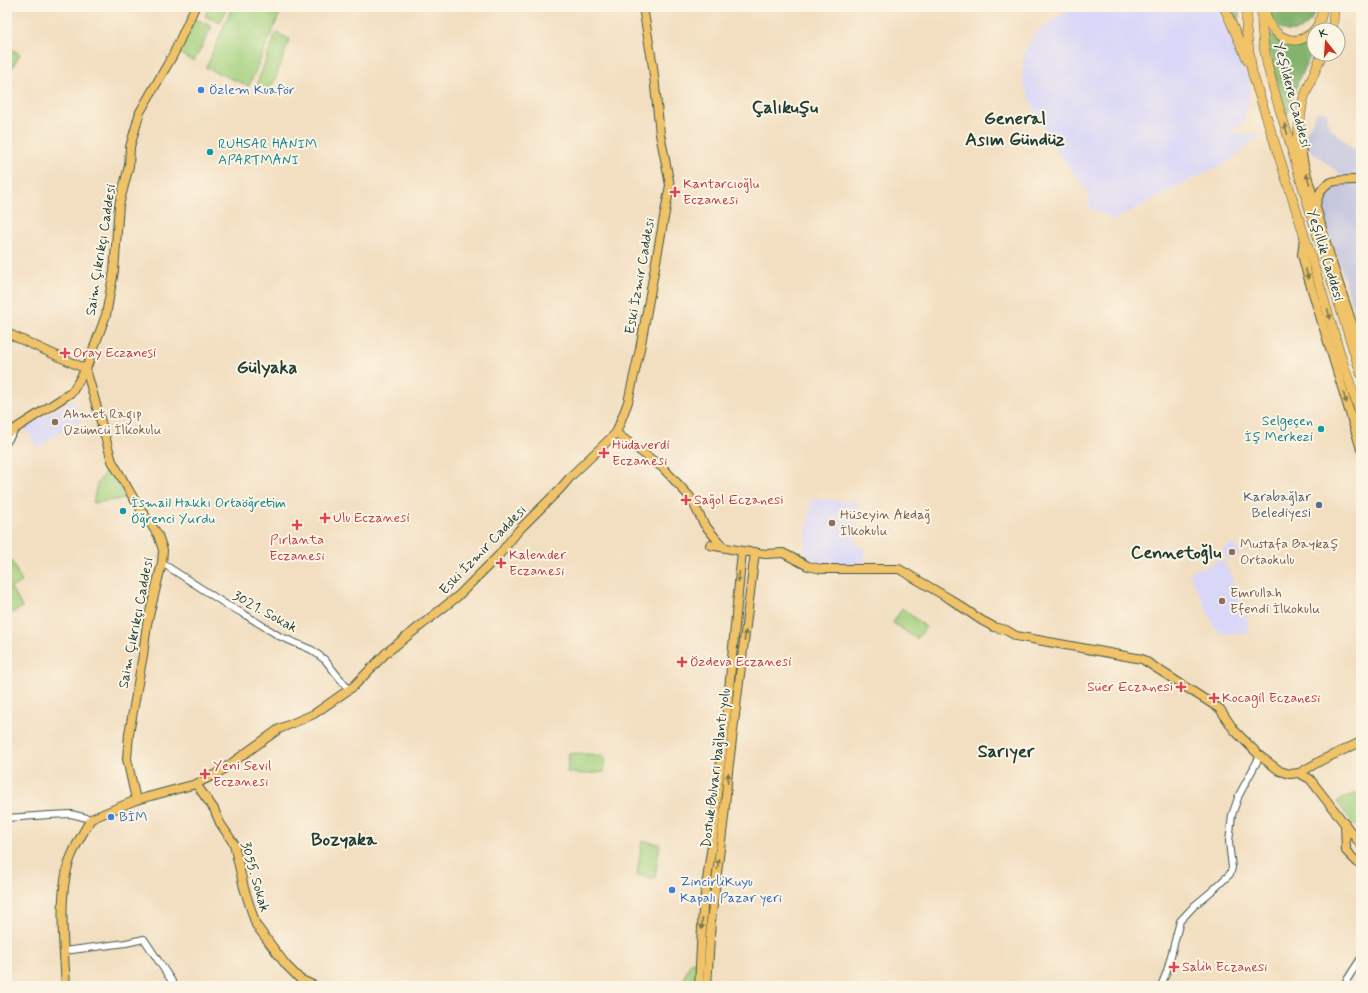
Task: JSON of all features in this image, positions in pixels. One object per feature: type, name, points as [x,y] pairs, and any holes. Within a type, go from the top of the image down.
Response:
[{"type":"highway","points":[[1224,7],[1252,72]]},
{"type":"highway","name":"Yeşildere Caddesi","points":[[1247,7],[1246,29],[1252,72],[1284,170]]},
{"type":"highway","points":[[1263,7],[1271,28],[1284,38],[1298,40],[1308,35],[1318,26],[1323,12],[1322,7]]},
{"type":"highway","name":"Yeşildere Caddesi","points":[[1263,7],[1261,21],[1266,61],[1296,166]]},
{"type":"highway","points":[[1333,22],[1334,7]]},
{"type":"highway","points":[[1296,166],[1297,140],[1303,100],[1319,62]]},
{"type":"highway","points":[[1302,131],[1307,98],[1312,78]]},
{"type":"highway","name":"Yeşillik Caddesi","points":[[1296,166],[1361,374]]},
{"type":"highway","name":"Yeşillik Caddesi","points":[[1284,170],[1342,360],[1361,416]]},
{"type":"main road","name":"Saim Çıkrıkçı Caddesi","points":[[136,800],[127,759],[129,734],[147,624],[162,563],[163,550],[158,535],[134,500],[112,462],[86,369],[106,315],[114,271],[119,205],[129,166],[130,147],[140,112],[173,54],[195,7]]},
{"type":"main road","name":"Eski İzmir Caddesi","points":[[91,819],[136,800],[196,784],[218,773],[279,729],[314,714],[349,690],[386,653],[458,596],[499,555],[518,531],[560,490],[572,475],[616,433],[628,402],[640,349],[670,185],[660,134],[653,67],[644,7]]},
{"type":"main road","points":[[1302,131],[1301,146],[1304,165],[1332,263],[1361,350]]},
{"type":"main road","points":[[1316,205],[1319,194],[1326,184],[1338,180],[1355,180]]},
{"type":"main road","points":[[1304,236],[1302,255],[1361,449]]},
{"type":"main road","points":[[7,333],[86,369],[72,392],[11,432]]},
{"type":"main road","points":[[616,433],[663,468],[690,496],[704,524],[723,547]]},
{"type":"main road","points":[[710,545],[766,554],[783,553],[808,566],[821,569],[900,569],[950,599],[981,620],[994,627],[1006,630],[1016,636],[1142,659],[1220,709],[1234,730],[1260,756],[1280,771],[1290,774],[1299,773],[1326,762],[1361,742]]},
{"type":"main road","name":"Dostuk Bulvarı bağlantı yolu","points":[[699,986],[703,908],[716,816],[742,551]]},
{"type":"main road","name":"Dostuk Bulvarı bağlantı yolu","points":[[707,986],[711,921],[755,552]]},
{"type":"main road","points":[[1299,773],[1310,779],[1361,845]]},
{"type":"main road","name":"3055. Sokak","points":[[196,784],[214,809],[220,823],[234,844],[244,888],[256,925],[286,965],[300,979],[315,986]]},
{"type":"main road","points":[[66,986],[63,920],[65,884],[71,858],[91,819]]},
{"type":"main road","points":[[1345,824],[1346,851],[1361,866]]},
{"type":"street","points":[[7,442],[11,432]]},
{"type":"street","name":"3021. Sokak","points":[[162,563],[227,605],[279,636],[312,650],[325,660],[349,690]]},
{"type":"street","points":[[1161,986],[1180,920],[1230,874],[1232,868],[1229,842],[1232,815],[1239,795],[1260,756]]},
{"type":"street","points":[[7,818],[71,814],[91,819]]},
{"type":"street","points":[[64,951],[126,943],[144,939],[175,986]]},
{"type":"street","points":[[1343,986],[1361,958]]},
{"type":"shaded area","points":[[1072,7],[1218,7],[1249,79],[1250,96],[1246,113],[1242,123],[1229,133],[1262,134],[1228,162],[1111,221],[1109,216],[1091,210],[1087,190],[1056,150],[1038,118],[1022,80],[1024,53],[1036,32]]},
{"type":"shaded area","points":[[1327,111],[1329,126],[1361,156],[1361,332],[1320,203],[1330,190],[1344,177],[1301,143],[1317,112]]},
{"type":"shaded area","name":"Ahmet Ragıp Üzümcü İlkokulu","points":[[73,400],[83,418],[37,448],[25,427]]},
{"type":"shaded area","name":"Hüseyin Akdağ İlkokulu","points":[[811,499],[859,502],[856,545],[865,548],[864,565],[827,566],[803,557]]},
{"type":"shaded area","name":"Mustafa Baykaş Ortaokulu","points":[[1233,543],[1241,554],[1228,560],[1222,550]]},
{"type":"shaded area","name":"Emrullah Efendi İlkokulu","points":[[1221,559],[1228,569],[1245,610],[1250,633],[1222,634],[1215,627],[1189,573],[1199,567],[1201,570]]},
{"type":"green space","points":[[209,7],[227,7],[220,23],[205,16]]},
{"type":"green space","points":[[232,7],[265,7],[280,13],[249,86],[206,68]]},
{"type":"green space","points":[[1230,7],[1240,7],[1238,26]]},
{"type":"green space","points":[[1269,7],[1315,7],[1313,17],[1310,22],[1306,22],[1306,25],[1302,28],[1292,31],[1283,30],[1280,28],[1274,22],[1269,11]]},
{"type":"green space","points":[[196,19],[212,27],[194,61],[178,53]]},
{"type":"green space","points":[[1265,30],[1279,39],[1297,41],[1306,36],[1306,62],[1308,62],[1299,79],[1287,116],[1273,71]]},
{"type":"green space","points":[[276,33],[290,39],[274,82],[267,90],[256,86]]},
{"type":"green space","points":[[7,47],[20,54],[7,77]]},
{"type":"green space","points":[[109,467],[125,496],[123,499],[93,503],[97,484]]},
{"type":"green space","points":[[7,552],[22,582],[7,590]]},
{"type":"green space","points":[[12,589],[22,607],[12,613],[7,604],[7,592]]},
{"type":"green space","points":[[902,608],[926,627],[917,639],[893,623]]},
{"type":"green space","points":[[569,753],[603,755],[606,761],[604,772],[586,774],[567,773]]},
{"type":"green space","points":[[1361,792],[1361,825],[1356,827],[1337,802],[1343,798]]},
{"type":"green space","points":[[642,841],[660,844],[655,878],[637,875]]},
{"type":"green space","points":[[691,962],[699,964],[697,986],[680,986]]},
{"type":"place","name":"Özlem Kuaför","points":[[201,90]]},
{"type":"place","name":"RUHSAR HANIM APARTMANI","points":[[210,152]]},
{"type":"place","name":"Kantarcıoğlu Eczanesi","points":[[675,192]]},
{"type":"place","name":"Oray Eczanesi","points":[[65,353]]},
{"type":"place","name":"Ahmet Ragıp Üzümcü İlkokulu","points":[[55,422]]},
{"type":"place","name":"Selgeçen İş Merkezi","points":[[1321,429]]},
{"type":"place","name":"Hüdaverdi Eczanesi","points":[[604,453]]},
{"type":"place","name":"Sağol Eczanesi","points":[[686,500]]},
{"type":"place","name":"Karabağlar Belediyesi","points":[[1319,505]]},
{"type":"place","name":"İsmail Hakkı Ortaöğretim Öğrenci Yurdu","points":[[123,511]]},
{"type":"place","name":"Ulu Eczanesi","points":[[325,518]]},
{"type":"place","name":"Hüseyin Akdağ İlkokulu","points":[[832,523]]},
{"type":"place","name":"Pırlanta Eczanesi","points":[[297,525]]},
{"type":"place","name":"Mustafa Baykaş Ortaokulu","points":[[1232,552]]},
{"type":"place","name":"Kalender Eczanesi","points":[[501,563]]},
{"type":"place","name":"Emrullah Efendi İlkokulu","points":[[1222,601]]},
{"type":"place","name":"Özdeva Eczanesi","points":[[682,662]]},
{"type":"place","name":"Süer Eczanesi","points":[[1181,687]]},
{"type":"place","name":"Kocagil Eczanesi","points":[[1214,698]]},
{"type":"place","name":"Yeni Sevil Eczanesi","points":[[205,774]]},
{"type":"place","name":"BİM","points":[[111,817]]},
{"type":"place","name":"ZincirliKuyu Kapalı Pazar yeri","points":[[672,890]]},
{"type":"place","name":"Salih Eczanesi","points":[[1174,967]]},
{"type":"district","name":"Çalıkuşu","points":[[785,108]]},
{"type":"district","name":"General Asım Gündüz","points":[[1015,129]]},
{"type":"district","name":"Gülyaka","points":[[267,368]]},
{"type":"district","name":"Cennetoğlu","points":[[1176,553]]},
{"type":"district","name":"Sarıyer","points":[[1006,752]]},
{"type":"district","name":"Bozyaka","points":[[344,840]]}]
